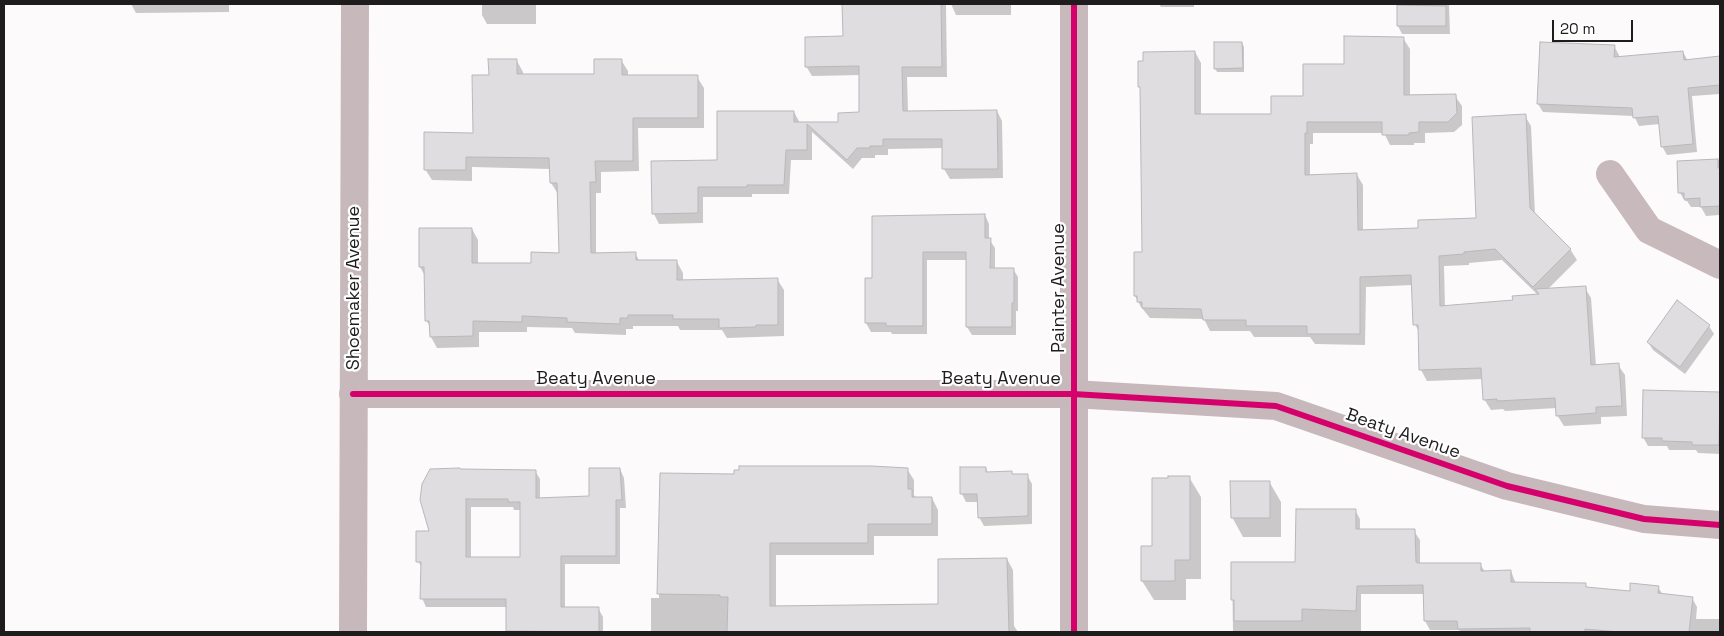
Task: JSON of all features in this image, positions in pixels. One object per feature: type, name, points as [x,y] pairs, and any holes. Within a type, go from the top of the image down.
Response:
[{"type":"street","name":"Shoemaker Avenue","points":[[353,632],[355,4]]},
{"type":"street","name":"Painter Avenue","points":[[1074,4],[1074,632]]},
{"type":"street","points":[[1610,174],[1649,230],[1720,265]]},
{"type":"street","name":"Beaty Avenue","points":[[353,394],[1073,394],[1276,406],[1508,486],[1644,519],[1720,525]]},
{"type":"building","points":[[842,4],[941,4],[942,67],[902,67],[903,111],[997,110],[998,169],[942,169],[942,139],[883,139],[883,146],[857,148],[847,160],[807,124],[807,150],[786,150],[784,185],[698,187],[698,213],[652,214],[651,161],[717,160],[717,111],[794,111],[794,122],[838,122],[838,113],[859,112],[859,66],[805,67],[805,37],[843,36]]},
{"type":"building","points":[[1397,5],[1446,6],[1446,26],[1397,26]]},
{"type":"building","points":[[1344,36],[1404,37],[1404,95],[1456,94],[1457,113],[1448,122],[1419,122],[1419,132],[1409,133],[1409,135],[1382,135],[1382,122],[1307,122],[1307,133],[1305,133],[1305,175],[1357,173],[1358,230],[1418,228],[1418,220],[1476,218],[1472,117],[1526,114],[1530,208],[1571,249],[1533,287],[1495,249],[1439,256],[1440,306],[1513,300],[1512,296],[1539,294],[1535,289],[1586,286],[1591,365],[1619,363],[1622,406],[1596,407],[1596,413],[1556,416],[1555,398],[1483,400],[1481,368],[1419,370],[1418,325],[1413,325],[1411,275],[1360,277],[1360,334],[1307,334],[1307,326],[1246,326],[1246,320],[1203,320],[1201,309],[1142,308],[1142,302],[1137,302],[1137,296],[1134,296],[1134,252],[1142,252],[1138,61],[1143,61],[1143,52],[1195,51],[1195,114],[1271,114],[1271,96],[1303,96],[1303,64],[1344,64]]},
{"type":"building","points":[[1214,42],[1242,42],[1243,68],[1214,69]]},
{"type":"building","points":[[1540,42],[1615,45],[1614,57],[1683,51],[1684,60],[1720,56],[1720,85],[1688,88],[1693,144],[1661,147],[1658,116],[1633,118],[1632,108],[1537,104]]},
{"type":"building","points":[[488,59],[517,59],[517,74],[594,74],[594,59],[622,59],[622,75],[698,75],[698,118],[633,118],[633,161],[595,161],[596,182],[590,182],[591,253],[636,252],[636,260],[677,260],[677,280],[778,278],[778,325],[719,328],[719,319],[673,319],[673,315],[628,315],[628,318],[620,318],[620,324],[567,322],[567,318],[522,316],[522,322],[473,321],[473,336],[430,337],[429,321],[425,321],[424,267],[419,267],[419,228],[472,228],[472,263],[531,263],[531,252],[559,253],[557,183],[550,183],[549,158],[466,157],[466,170],[424,170],[424,132],[473,133],[472,75],[489,75]]},
{"type":"building","points":[[1718,159],[1718,168],[1720,168],[1720,206],[1700,207],[1700,198],[1684,199],[1684,193],[1678,193],[1677,161]]},
{"type":"building","points":[[985,214],[985,238],[991,238],[990,268],[1014,268],[1012,327],[966,327],[966,252],[923,252],[923,326],[886,326],[886,323],[865,323],[865,278],[872,278],[872,216]]},
{"type":"building","points":[[1677,300],[1710,325],[1680,367],[1647,342]]},
{"type":"building","points":[[1643,390],[1720,392],[1719,445],[1692,445],[1692,442],[1662,441],[1662,438],[1642,438]]},
{"type":"building","points":[[739,466],[872,466],[908,468],[908,489],[912,489],[912,497],[932,497],[932,524],[868,524],[868,543],[770,543],[770,606],[938,604],[938,559],[1007,558],[1009,632],[727,632],[728,597],[720,597],[720,595],[657,594],[660,473],[734,474],[734,470],[739,470]]},
{"type":"building","points":[[960,467],[986,467],[986,472],[1012,471],[1012,474],[1028,474],[1028,516],[978,518],[977,494],[960,494]]},
{"type":"building","points":[[589,468],[620,468],[622,500],[616,500],[616,556],[561,556],[561,607],[599,607],[599,632],[506,631],[506,599],[420,599],[421,562],[416,562],[416,531],[429,531],[420,500],[422,484],[430,469],[536,470],[536,498],[589,496]],"holes":[[[466,499],[508,499],[508,502],[520,502],[520,557],[466,557]]]},
{"type":"building","points":[[1168,476],[1190,476],[1190,560],[1175,560],[1175,581],[1141,581],[1141,546],[1152,546],[1152,478],[1168,478]]},
{"type":"building","points":[[1230,481],[1270,481],[1270,518],[1231,518]]},
{"type":"building","points":[[1296,509],[1356,509],[1356,529],[1415,529],[1416,562],[1418,563],[1481,563],[1481,571],[1511,570],[1511,582],[1586,583],[1586,587],[1630,591],[1630,583],[1659,586],[1658,593],[1693,597],[1689,632],[1619,632],[1585,629],[1585,632],[1530,632],[1530,628],[1458,629],[1457,621],[1424,621],[1423,585],[1357,586],[1356,611],[1302,609],[1302,621],[1234,621],[1234,600],[1231,600],[1231,562],[1295,562]]},
{"type":"cycle path","points":[[1074,4],[1074,632]]},
{"type":"cycle path","points":[[353,394],[1073,394],[1276,406],[1507,486],[1644,519],[1720,525]]}]
